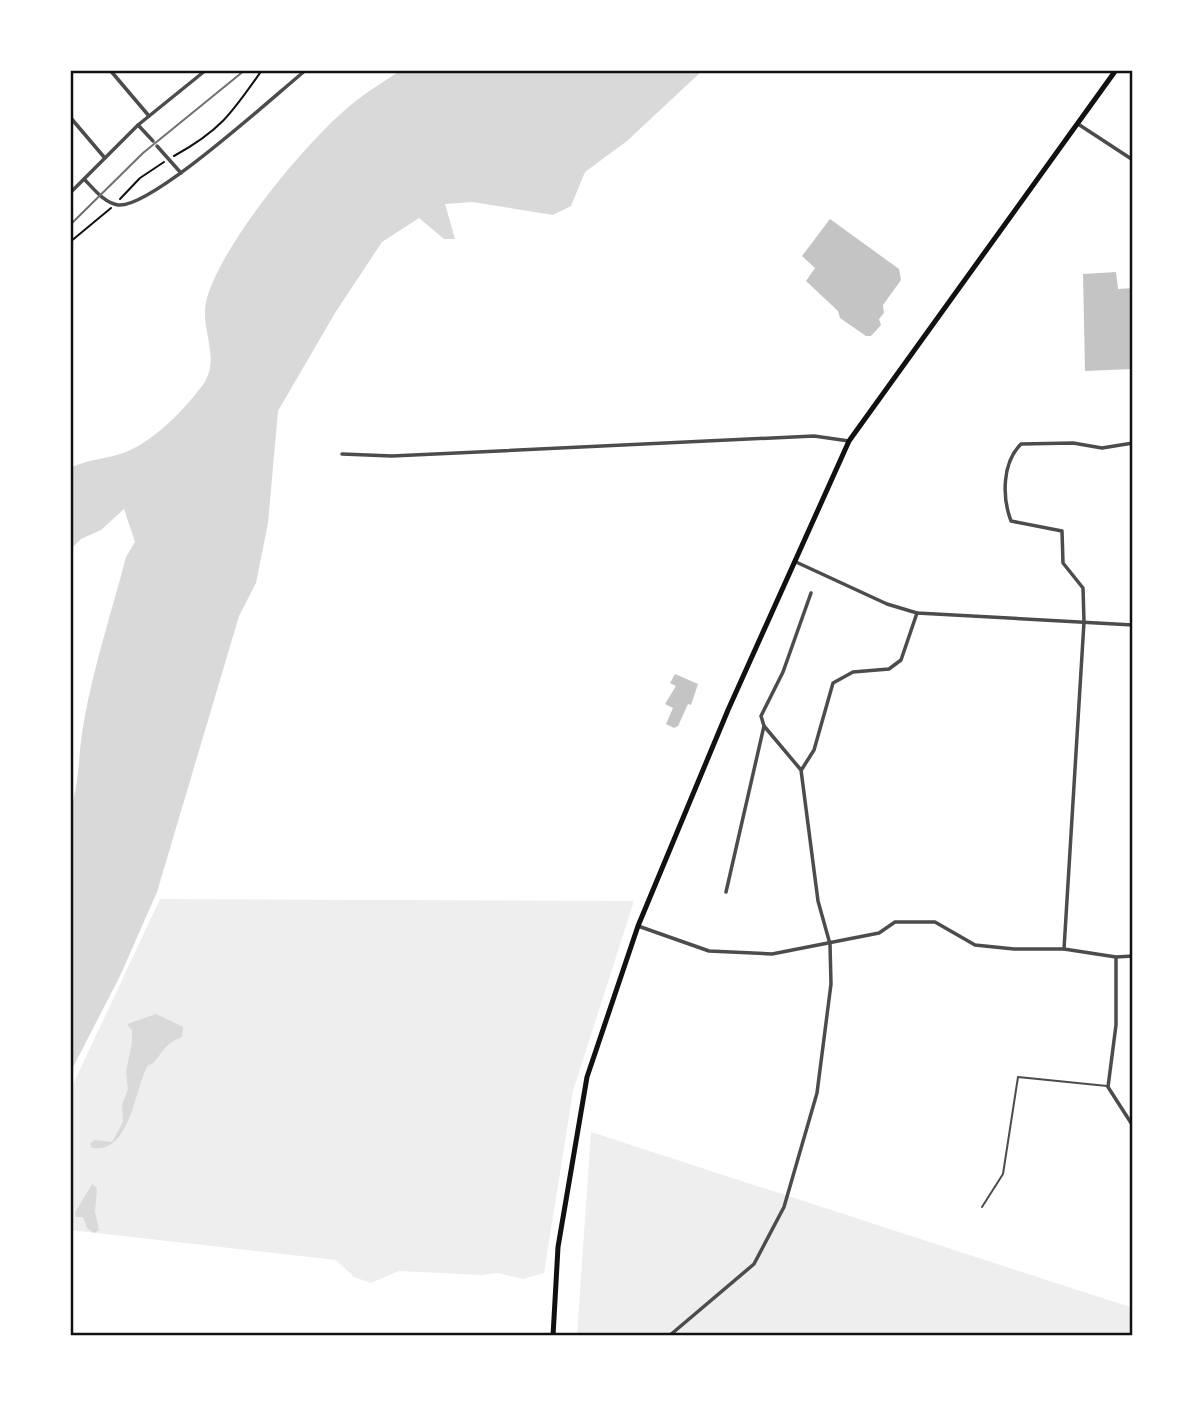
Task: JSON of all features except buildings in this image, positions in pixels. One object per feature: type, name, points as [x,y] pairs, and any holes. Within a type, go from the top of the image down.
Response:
[{"type":"main road","points":[[553,1336],[558,1247],[587,1077],[638,926],[728,710],[849,441],[873,403],[1116,70]]},
{"type":"street","points":[[110,70],[149,116]]},
{"type":"street","points":[[70,193],[138,125],[206,70]]},
{"type":"street","points":[[84,179],[114,205],[122,205],[181,173],[306,70]]},
{"type":"street","points":[[70,117],[104,157]]},
{"type":"street","points":[[1078,124],[1133,160]]},
{"type":"street","points":[[138,125],[181,173]]},
{"type":"street","points":[[342,454],[392,456],[814,436],[849,441]]},
{"type":"street","points":[[1064,949],[1084,622],[1083,588],[1063,563],[1062,531],[1011,521],[1005,505],[1011,455],[1021,444],[1073,443],[1102,448],[1133,443]]},
{"type":"street","points":[[796,562],[887,604],[917,613],[1133,625]]},
{"type":"street","points":[[669,1336],[754,1264],[784,1207],[817,1093],[831,984],[830,944],[818,901],[801,770],[764,726],[761,716],[783,672],[811,593]]},
{"type":"street","points":[[801,770],[814,750],[833,683],[852,672],[889,669],[901,660],[917,613]]},
{"type":"street","points":[[726,892],[764,726]]},
{"type":"street","points":[[638,926],[698,948],[740,954],[772,954],[879,933],[895,922],[935,922],[975,945],[1014,949],[1064,949],[1116,957],[1133,956]]},
{"type":"street","points":[[1116,957],[1116,1026],[1108,1087],[1133,1126]]},
{"type":"lane","points":[[982,1207],[1003,1174],[1018,1077],[1108,1087]]},
{"type":"path","points":[[70,242],[141,178],[208,137],[228,118],[262,70]]},
{"type":"shaded area","points":[[401,70],[410,73],[413,70],[703,70],[627,141],[585,172],[571,206],[553,215],[473,202],[445,204],[455,239],[444,239],[419,218],[382,242],[335,313],[278,411],[268,523],[256,583],[239,616],[157,892],[120,976],[70,1073],[70,812],[93,679],[126,557],[135,542],[124,509],[101,530],[81,539],[70,550],[70,468],[137,447],[168,424],[195,395],[208,375],[210,365],[205,321],[207,298],[231,248],[270,191],[316,138],[357,100]]},
{"type":"shaded area","points":[[160,899],[634,901],[573,1091],[544,1273],[523,1279],[498,1273],[482,1275],[399,1271],[371,1283],[354,1277],[336,1260],[70,1230],[70,1091]]},
{"type":"shaded area","points":[[156,1014],[183,1027],[182,1037],[168,1045],[147,1067],[128,1120],[114,1142],[104,1147],[92,1148],[90,1144],[94,1140],[112,1142],[123,1122],[122,1105],[128,1089],[126,1071],[132,1043],[132,1030],[127,1024]]},
{"type":"shaded area","points":[[591,1132],[1133,1308],[1133,1336],[577,1336]]},
{"type":"shaded area","points":[[92,1184],[97,1188],[95,1212],[99,1230],[94,1233],[87,1228],[83,1217],[76,1217],[75,1213]]},
{"type":"railway","points":[[70,225],[143,153],[245,70]]}]
